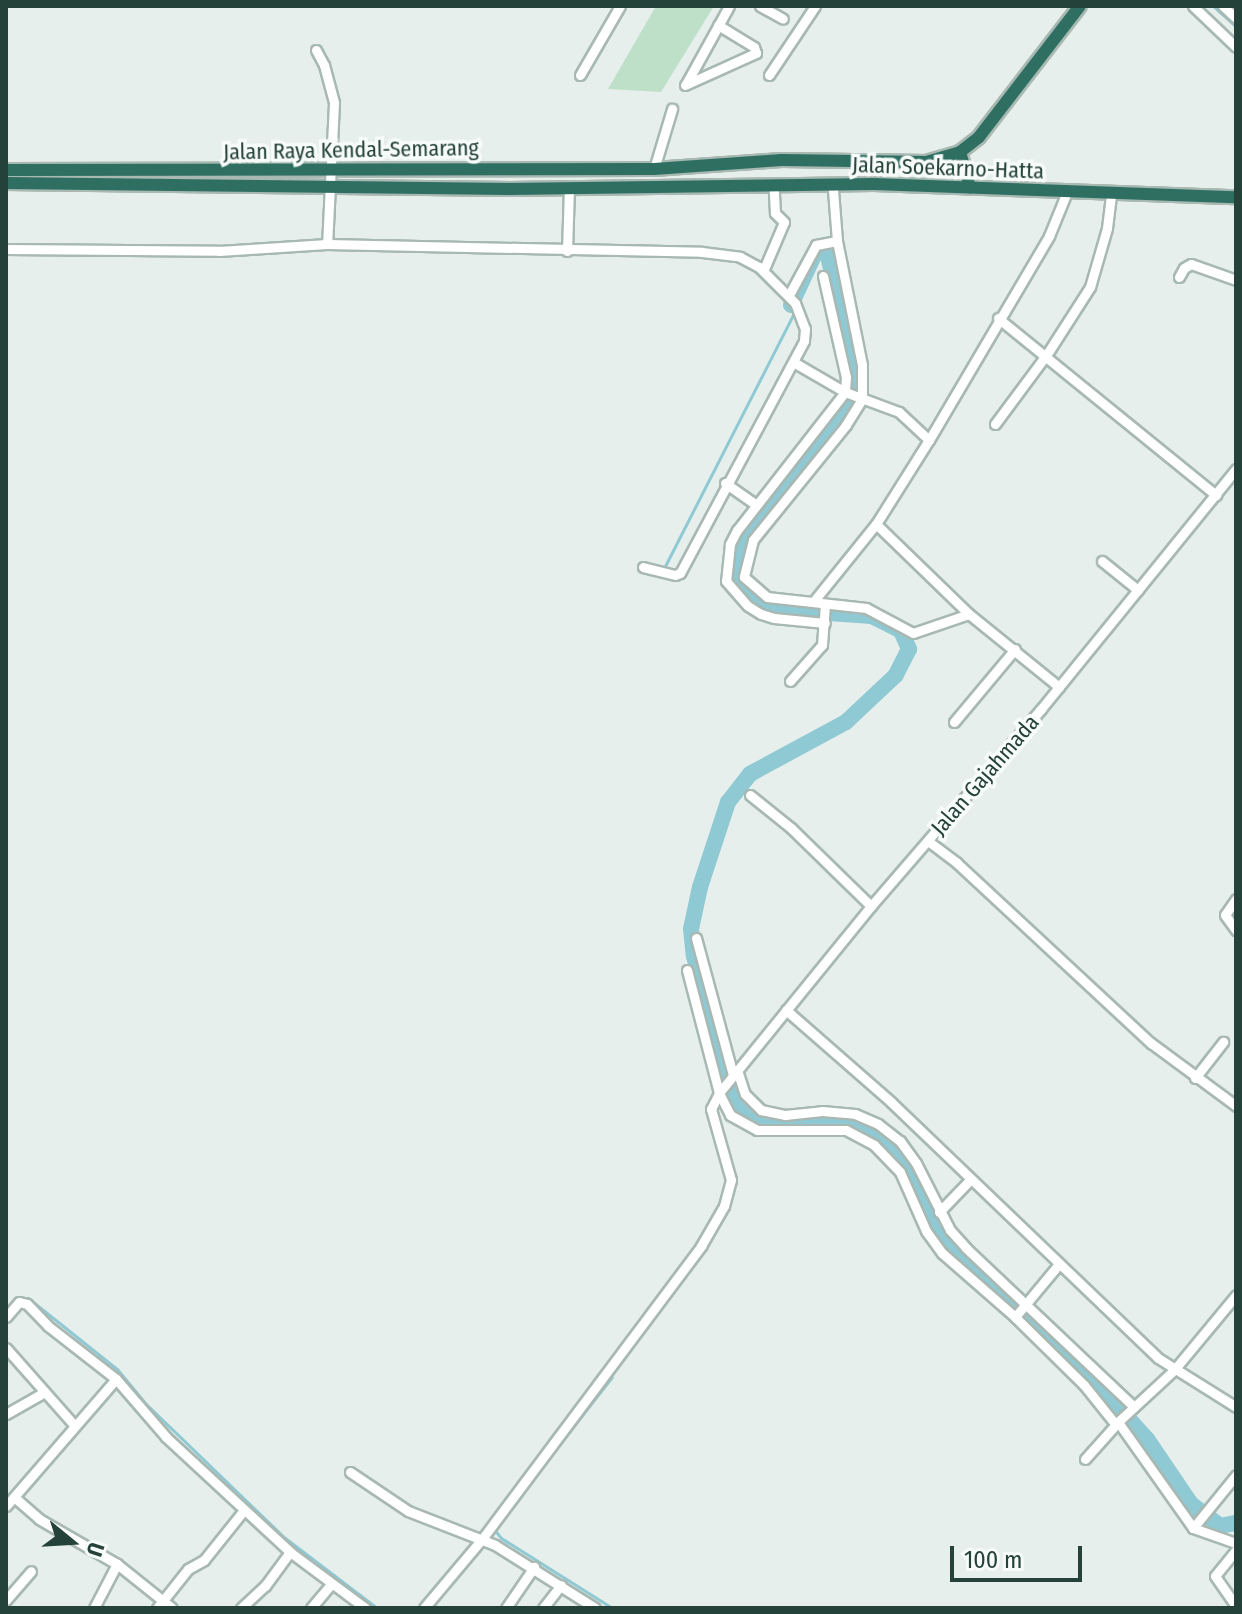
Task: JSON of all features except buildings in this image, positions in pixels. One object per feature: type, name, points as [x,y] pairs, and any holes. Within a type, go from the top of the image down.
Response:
[{"type":"highway","points":[[970,188],[960,152],[979,137],[1080,6]]},
{"type":"highway","name":"Jalan Soekarno-Hatta","points":[[696,166],[782,160],[926,162],[960,152]]},
{"type":"highway","name":"Jalan Raya Kendal-Semarang","points":[[6,183],[83,177],[696,166]]},
{"type":"highway","name":"Jalan Raya Kendal-Semarang","points":[[6,170],[83,177],[328,186],[658,187]]},
{"type":"highway","name":"Jalan Soekarno-Hatta","points":[[658,187],[782,189],[892,185],[1236,197]]},
{"type":"street","points":[[580,75],[620,6]]},
{"type":"street","points":[[718,25],[754,47],[756,53],[685,85],[718,25],[729,6]]},
{"type":"street","points":[[760,6],[783,19]]},
{"type":"street","points":[[769,75],[815,6]]},
{"type":"street","points":[[1193,6],[1236,47]]},
{"type":"street","points":[[1223,6],[1236,18]]},
{"type":"street","points":[[316,50],[333,93],[327,244]]},
{"type":"street","points":[[654,169],[672,109]]},
{"type":"street","points":[[567,251],[569,188]]},
{"type":"street","points":[[743,577],[753,540],[846,425],[862,365],[834,241],[827,188]]},
{"type":"street","points":[[764,269],[784,222],[775,213],[782,189]]},
{"type":"street","points":[[813,602],[876,524],[929,440],[1049,236],[1067,192]]},
{"type":"street","points":[[995,424],[1047,354],[1090,287],[1107,228],[1111,194]]},
{"type":"street","points":[[792,298],[816,245],[834,241]]},
{"type":"street","points":[[6,249],[219,251],[327,244],[702,252],[740,257],[764,269],[792,298],[805,329],[795,363],[725,483],[680,573],[643,567]]},
{"type":"street","points":[[1179,277],[1191,264],[1236,280]]},
{"type":"street","points":[[823,276],[853,396]]},
{"type":"street","points":[[998,318],[1047,354],[1216,495]]},
{"type":"street","points":[[795,363],[853,396],[899,412],[929,440]]},
{"type":"street","points":[[825,622],[761,614],[748,606],[728,581],[730,544],[756,505],[853,396]]},
{"type":"street","name":"Jalan Gajahmada","points":[[722,1099],[734,1075],[791,1015],[871,906],[932,846],[1051,680],[1138,590],[1236,469]]},
{"type":"street","points":[[725,483],[756,505]]},
{"type":"street","points":[[876,524],[969,614],[1051,680]]},
{"type":"street","points":[[1102,561],[1138,590]]},
{"type":"street","points":[[728,581],[743,577]]},
{"type":"street","points":[[743,577],[767,597],[874,610],[919,634],[969,614]]},
{"type":"street","points":[[790,681],[822,645],[825,605]]},
{"type":"street","points":[[954,722],[1015,649]]},
{"type":"street","points":[[750,795],[791,828],[871,906]]},
{"type":"street","points":[[932,846],[957,863],[1060,961],[1195,1078],[1236,1106]]},
{"type":"street","points":[[1236,899],[1225,915],[1236,930]]},
{"type":"street","points":[[696,938],[734,1075],[745,1094],[761,1110],[785,1115],[837,1110],[878,1124],[900,1141],[916,1163],[939,1212],[966,1248],[1132,1409]]},
{"type":"street","points":[[687,970],[722,1099],[738,1122],[757,1130],[846,1130],[874,1145],[900,1172],[926,1231],[942,1253],[1016,1316],[1084,1385],[1118,1422],[1195,1526],[1236,1543]]},
{"type":"street","points":[[791,1015],[891,1102],[1174,1370],[1236,1407]]},
{"type":"street","points":[[1195,1078],[1223,1042]]},
{"type":"street","points":[[424,1608],[482,1539],[701,1246],[724,1206],[731,1180],[711,1109],[722,1099]]},
{"type":"street","points":[[939,1212],[971,1179]]},
{"type":"street","points":[[1016,1316],[1059,1264]]},
{"type":"street","points":[[1085,1459],[1118,1422],[1174,1370],[1236,1295]]},
{"type":"street","points":[[6,1317],[19,1302],[27,1304],[48,1326],[116,1379],[166,1437],[290,1552],[330,1585],[365,1608]]},
{"type":"street","points":[[6,1348],[75,1426]]},
{"type":"street","points":[[6,1506],[116,1379]]},
{"type":"street","points":[[6,1414],[43,1393]]},
{"type":"street","points":[[350,1472],[408,1511],[482,1539],[534,1567],[595,1608]]},
{"type":"street","points":[[1195,1526],[1236,1475]]},
{"type":"street","points":[[14,1497],[39,1519],[117,1564],[160,1604],[172,1608]]},
{"type":"street","points":[[160,1604],[188,1569],[204,1560],[244,1510]]},
{"type":"street","points":[[1236,1550],[1215,1576],[1236,1606]]},
{"type":"street","points":[[241,1608],[265,1586],[290,1552]]},
{"type":"street","points":[[94,1608],[117,1564]]},
{"type":"street","points":[[506,1608],[534,1567]]},
{"type":"street","points":[[6,1600],[31,1571]]},
{"type":"street","points":[[311,1608],[330,1585]]},
{"type":"street","points":[[543,1608],[561,1585]]},
{"type":"green space","points":[[656,6],[714,6],[661,92],[608,89]]},
{"type":"waterway","points":[[1213,6],[1236,27]]},
{"type":"waterway","points":[[791,305],[817,249],[826,247],[852,362],[854,390],[839,418],[753,525],[739,549],[736,583],[763,603],[785,610],[872,616],[901,631],[909,649],[896,675],[846,722],[750,774],[728,802],[700,887],[691,929],[694,956],[729,1092],[742,1110],[760,1119],[781,1123],[836,1119],[866,1128],[886,1141],[906,1164],[930,1216],[951,1250],[999,1288],[1101,1388],[1147,1439],[1191,1504],[1220,1526],[1236,1523]]},
{"type":"waterway","points":[[663,570],[794,313]]},
{"type":"waterway","points":[[19,1298],[28,1298],[117,1369],[146,1404],[285,1538],[377,1608]]},
{"type":"waterway","points":[[533,1478],[612,1377]]},
{"type":"waterway","points":[[493,1528],[501,1538],[612,1608]]}]
